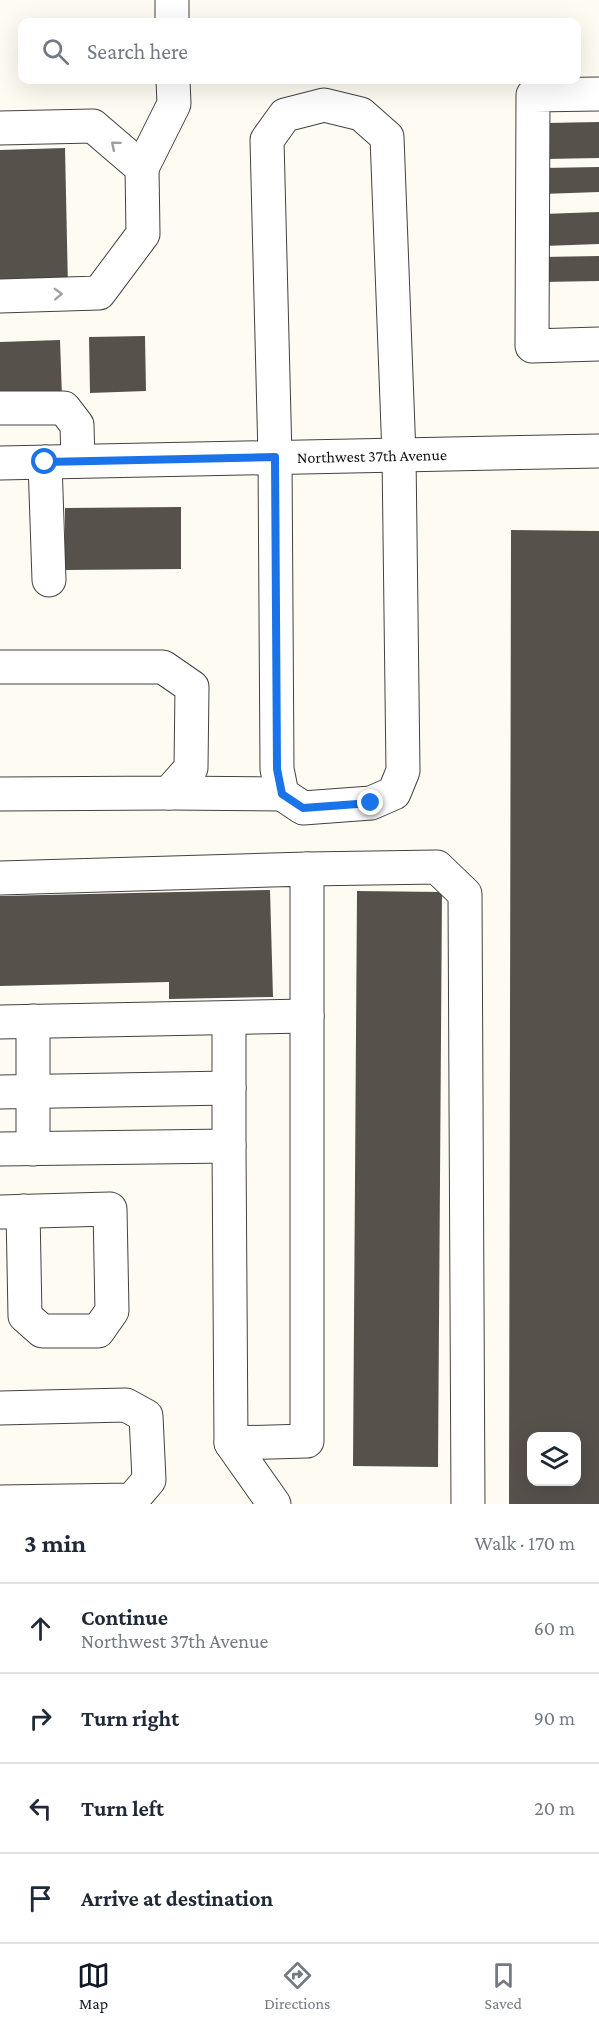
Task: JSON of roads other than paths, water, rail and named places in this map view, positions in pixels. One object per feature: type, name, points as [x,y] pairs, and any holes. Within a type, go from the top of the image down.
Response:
[{"type":"street","points":[[172,0],[172,18]]},
{"type":"street","points":[[0,296],[99,293],[143,234],[142,168],[174,104],[173,84]]},
{"type":"street","points":[[599,94],[533,95],[532,346],[599,344]]},
{"type":"street","points":[[0,794],[282,794],[303,808],[371,803],[394,793],[403,771],[399,455],[387,137],[361,114],[324,105],[285,115],[267,140],[275,457],[277,769],[282,794]]},
{"type":"street","points":[[0,128],[93,126],[142,168]]},
{"type":"street","points":[[0,408],[64,408],[77,425],[78,461]]},
{"type":"street","name":"Northwest 37th Avenue","points":[[0,463],[599,451]]},
{"type":"street","points":[[45,462],[49,580]]},
{"type":"street","points":[[0,667],[163,667],[192,687],[191,768],[168,793]]},
{"type":"street","points":[[0,878],[437,867],[465,894],[468,1504]]},
{"type":"street","points":[[231,1443],[307,1441],[307,869]]},
{"type":"street","points":[[0,1022],[307,1016]]},
{"type":"street","points":[[229,1018],[231,1443],[274,1504]]},
{"type":"street","points":[[33,1021],[33,1149]]},
{"type":"street","points":[[0,1092],[229,1088]]},
{"type":"street","points":[[0,1149],[229,1146]]},
{"type":"street","points":[[0,1408],[126,1405],[146,1416],[149,1480],[132,1500],[0,1502]]}]
